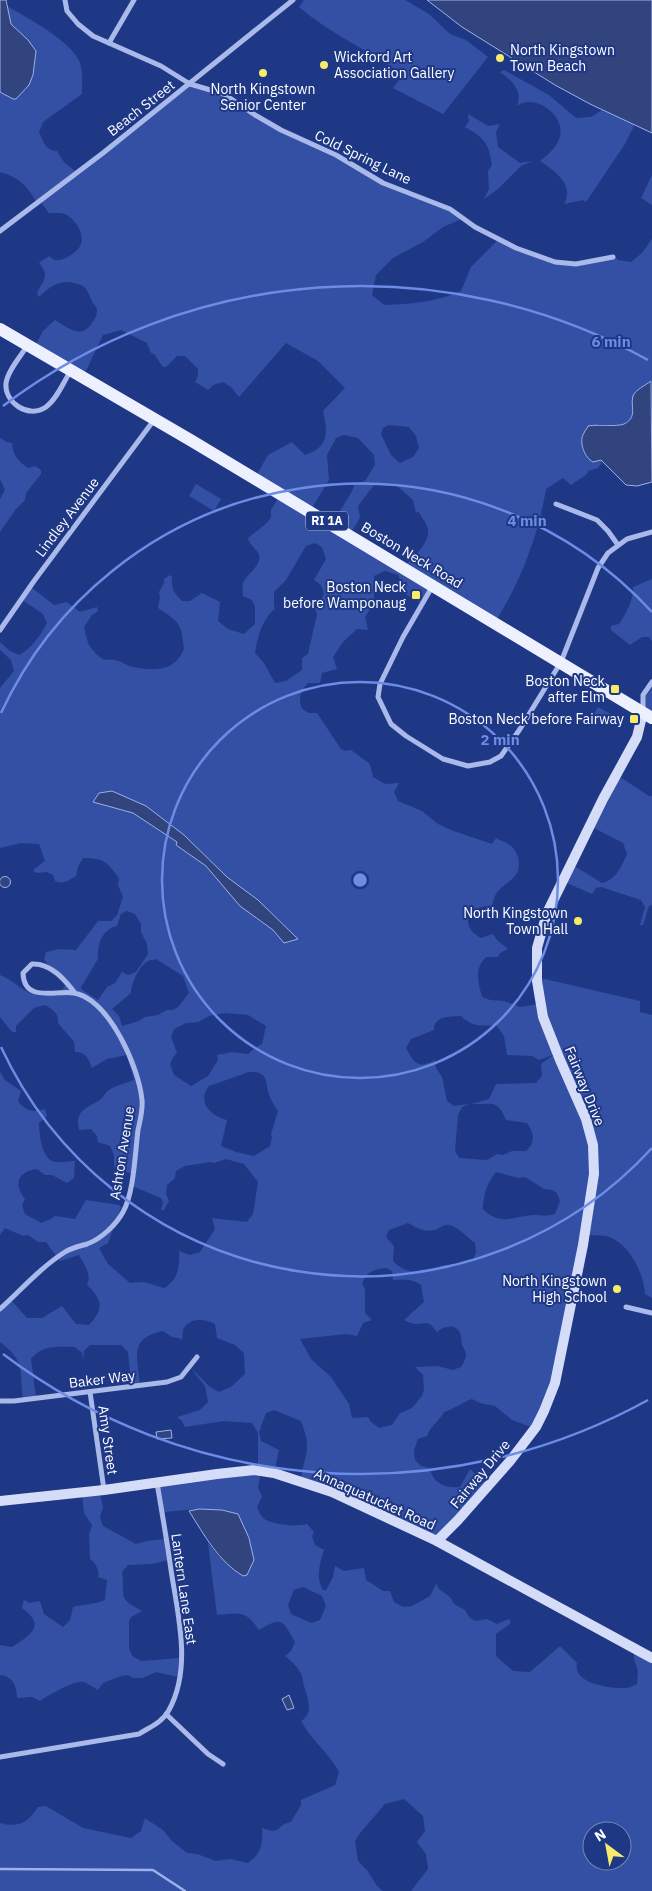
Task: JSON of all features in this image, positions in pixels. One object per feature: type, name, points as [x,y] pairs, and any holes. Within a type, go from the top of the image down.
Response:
[{"type":"main road","name":"Boston Neck Road","points":[[0,330],[155,419],[647,715]]},
{"type":"street","name":"Cold Spring Lane","points":[[64,0],[67,11],[78,24],[93,36],[161,66],[190,84],[224,94],[281,130],[336,155],[384,182],[450,209],[475,227],[516,248],[555,262],[576,264],[613,257]]},
{"type":"street","points":[[109,43],[134,0]]},
{"type":"street","name":"Beach Street","points":[[0,231],[190,84],[293,0]]},
{"type":"street","points":[[28,345],[8,376],[6,384],[11,400],[17,407],[31,411],[40,410],[46,406],[71,370]]},
{"type":"street","name":"Lindley Avenue","points":[[0,630],[34,581],[155,419]]},
{"type":"street","points":[[556,504],[597,520],[618,545]]},
{"type":"street","points":[[433,585],[403,637],[380,684],[378,697],[391,724],[406,736],[443,759],[468,766],[490,762],[501,756],[520,729],[560,662],[598,568],[608,553],[627,539],[652,532]]},
{"type":"street","points":[[647,715],[643,695],[652,682]]},
{"type":"street","name":"Fairway Drive","points":[[437,1541],[510,1461],[536,1427],[555,1383],[583,1246],[594,1174],[593,1145],[586,1118],[543,1017],[537,981],[537,948],[548,913],[559,888],[647,715]]},
{"type":"street","name":"Ashton Avenue","points":[[0,1309],[67,1250],[90,1243],[110,1229],[124,1211],[131,1188],[142,1101],[134,1067],[117,1028],[105,1012],[86,998],[75,993],[58,974],[41,964],[32,964],[23,973],[26,985],[32,991],[44,994],[75,993]]},
{"type":"street","points":[[626,1306],[652,1313]]},
{"type":"street","name":"Baker Way","points":[[0,1401],[14,1401],[167,1382],[181,1377],[197,1357]]},
{"type":"street","name":"Amy Street","points":[[90,1392],[104,1490]]},
{"type":"street","name":"Annaquatucket Road","points":[[0,1501],[104,1490],[254,1470],[274,1473],[332,1492],[437,1541],[652,1658]]},
{"type":"street","name":"Lantern Lane East","points":[[0,1757],[139,1734],[157,1723],[166,1714],[174,1698],[182,1667],[180,1626],[157,1482]]},
{"type":"street","points":[[166,1714],[208,1754],[223,1764]]},
{"type":"shaded area","points":[[0,0],[6,0],[11,24],[28,40],[36,51],[33,75],[29,85],[16,99],[0,92]]},
{"type":"shaded area","name":"North Kingstown Town Beach","points":[[304,0],[405,0],[429,14],[450,34],[466,40],[488,57],[443,114],[393,88],[403,75],[312,17],[299,7]]},
{"type":"shaded area","points":[[427,0],[652,0],[652,133],[590,104],[555,85],[462,27]]},
{"type":"shaded area","points":[[7,6],[59,38],[68,46],[80,63],[82,94],[43,122],[39,132],[48,147],[53,151],[57,151],[64,162],[75,171],[190,82],[223,93],[296,137],[378,180],[464,218],[443,227],[423,242],[393,258],[376,275],[372,295],[384,305],[423,302],[461,291],[471,267],[500,238],[547,260],[576,264],[614,255],[618,260],[631,262],[642,253],[652,239],[652,381],[636,392],[632,418],[622,425],[598,424],[601,460],[603,461],[598,468],[588,471],[586,475],[571,485],[563,478],[546,489],[539,523],[528,556],[514,589],[497,619],[434,586],[421,603],[405,594],[398,575],[385,571],[374,576],[374,603],[365,617],[368,630],[357,629],[343,642],[333,657],[337,669],[322,673],[320,683],[308,683],[303,689],[300,702],[302,709],[309,713],[317,713],[341,749],[351,750],[370,764],[373,777],[385,784],[399,783],[394,792],[398,801],[422,811],[438,824],[451,830],[492,844],[496,838],[509,845],[515,851],[519,866],[515,876],[497,893],[490,910],[486,906],[479,908],[473,911],[468,920],[468,925],[475,934],[481,938],[493,934],[508,949],[500,953],[498,957],[486,957],[482,962],[478,971],[478,980],[482,997],[490,1000],[504,1001],[520,1007],[539,1004],[536,977],[640,1001],[640,1012],[652,1015],[652,1298],[645,1294],[642,1277],[638,1268],[628,1251],[621,1244],[606,1236],[586,1235],[555,1383],[531,1427],[512,1420],[495,1406],[472,1399],[444,1412],[430,1429],[427,1436],[418,1439],[414,1450],[415,1460],[421,1466],[430,1468],[434,1478],[441,1484],[450,1487],[460,1487],[470,1469],[486,1483],[438,1540],[301,1481],[307,1452],[305,1431],[301,1421],[274,1410],[266,1413],[259,1432],[261,1441],[279,1450],[274,1472],[261,1472],[258,1487],[262,1497],[257,1507],[261,1516],[266,1520],[286,1525],[307,1524],[314,1532],[312,1536],[315,1545],[324,1550],[319,1575],[323,1590],[326,1590],[333,1577],[335,1566],[344,1571],[364,1568],[366,1580],[383,1591],[390,1591],[394,1602],[403,1607],[412,1606],[430,1596],[436,1584],[439,1589],[450,1597],[454,1604],[465,1610],[470,1618],[475,1621],[487,1619],[497,1624],[509,1619],[511,1623],[496,1634],[496,1656],[513,1671],[530,1672],[560,1646],[577,1663],[577,1670],[580,1676],[586,1680],[602,1686],[626,1688],[637,1684],[638,1671],[634,1659],[634,1649],[652,1658],[652,1891],[411,1891],[428,1869],[426,1854],[417,1842],[425,1831],[423,1816],[404,1799],[385,1804],[355,1841],[358,1861],[383,1891],[0,1891],[0,1823],[12,1825],[22,1823],[38,1807],[46,1806],[83,1828],[131,1838],[141,1831],[145,1818],[163,1830],[172,1841],[187,1853],[197,1854],[216,1861],[230,1859],[248,1863],[261,1848],[262,1828],[272,1831],[277,1830],[284,1824],[291,1822],[301,1805],[301,1800],[335,1785],[339,1772],[301,1721],[308,1713],[309,1703],[301,1675],[285,1656],[291,1651],[295,1642],[284,1625],[281,1622],[273,1623],[259,1630],[250,1619],[242,1614],[217,1615],[208,1543],[220,1558],[222,1510],[199,1509],[163,1512],[157,1485],[258,1469],[258,1433],[252,1423],[224,1421],[185,1427],[177,1417],[200,1410],[208,1402],[205,1386],[190,1367],[210,1387],[219,1392],[231,1387],[245,1374],[244,1353],[235,1345],[217,1338],[215,1324],[203,1320],[190,1322],[184,1328],[182,1340],[172,1337],[163,1331],[152,1334],[140,1343],[137,1357],[140,1384],[131,1385],[128,1352],[121,1345],[90,1345],[84,1351],[83,1360],[82,1353],[75,1347],[51,1347],[35,1354],[31,1359],[36,1397],[23,1399],[18,1361],[0,1342],[0,1309],[11,1300],[27,1318],[42,1318],[62,1306],[76,1324],[89,1325],[97,1314],[100,1305],[96,1295],[87,1285],[88,1273],[79,1255],[60,1261],[46,1242],[38,1242],[28,1235],[23,1236],[5,1228],[0,1235],[0,1072],[5,1080],[21,1091],[18,1101],[24,1107],[33,1111],[45,1109],[47,1116],[39,1123],[39,1128],[42,1146],[47,1157],[55,1162],[75,1161],[74,1178],[67,1183],[52,1175],[45,1175],[37,1169],[25,1172],[22,1175],[19,1179],[19,1188],[25,1199],[22,1205],[25,1214],[41,1223],[55,1216],[75,1219],[86,1200],[119,1205],[121,1207],[108,1243],[99,1248],[108,1264],[130,1283],[144,1282],[164,1288],[169,1285],[177,1272],[179,1251],[190,1255],[200,1252],[215,1229],[212,1218],[247,1222],[253,1214],[258,1182],[244,1164],[226,1159],[214,1163],[185,1166],[176,1171],[175,1178],[167,1185],[166,1194],[169,1201],[163,1211],[161,1209],[163,1203],[161,1198],[132,1186],[132,1174],[114,1167],[114,1155],[110,1146],[98,1142],[97,1136],[91,1129],[79,1130],[78,1119],[82,1112],[100,1100],[109,1090],[134,1080],[127,1055],[107,1059],[92,1068],[86,1056],[75,1052],[74,1042],[58,1023],[53,1010],[45,1005],[34,1008],[16,1026],[16,1032],[12,1032],[0,1017],[0,975],[32,993],[45,996],[59,996],[68,980],[49,966],[44,959],[46,952],[59,949],[76,950],[98,921],[111,921],[117,915],[123,897],[118,885],[119,878],[108,865],[100,860],[83,858],[76,876],[66,882],[61,882],[55,881],[53,875],[47,872],[36,873],[33,870],[45,861],[39,844],[21,843],[0,848],[0,688],[14,671],[11,660],[0,650],[0,642],[10,651],[19,655],[32,645],[45,628],[47,623],[43,614],[21,599],[31,587],[54,605],[67,602],[80,612],[97,607],[98,611],[92,615],[84,627],[90,646],[104,660],[114,660],[141,668],[159,669],[165,667],[176,661],[184,649],[182,633],[178,624],[158,608],[159,592],[164,579],[170,575],[174,590],[182,601],[190,601],[202,593],[220,602],[218,621],[228,629],[244,634],[255,624],[255,607],[252,600],[243,596],[243,584],[259,559],[258,553],[248,538],[267,523],[271,517],[271,510],[280,495],[255,478],[268,455],[292,442],[305,455],[319,448],[323,443],[326,432],[323,411],[345,388],[318,361],[286,343],[239,397],[231,387],[223,382],[213,385],[208,390],[195,382],[198,376],[198,369],[185,356],[177,356],[166,367],[163,367],[154,354],[151,353],[147,343],[121,330],[103,335],[83,377],[34,348],[43,331],[55,320],[75,331],[84,331],[94,319],[97,308],[84,287],[69,282],[55,285],[39,297],[37,293],[44,281],[45,275],[39,263],[49,256],[54,260],[58,260],[72,254],[81,244],[80,229],[65,214],[49,213],[39,200],[36,201],[21,182],[12,176],[0,172],[0,92],[17,96],[26,89],[33,75],[36,51],[11,24]],"holes":[[[389,425],[409,427],[416,436],[419,448],[413,457],[400,463],[391,455],[381,434],[383,428]],[[344,435],[358,438],[374,455],[375,465],[365,481],[355,484],[332,524],[310,511],[329,480],[327,455],[336,438]],[[383,483],[396,485],[413,500],[416,513],[418,511],[424,520],[428,532],[425,543],[403,567],[350,534],[360,518],[358,506],[374,485]],[[315,543],[322,547],[326,559],[314,580],[321,585],[324,594],[315,609],[317,614],[308,654],[302,658],[302,670],[286,681],[275,683],[264,663],[255,653],[261,629],[275,609],[274,592],[286,580],[306,546]],[[112,791],[146,806],[184,835],[227,877],[258,900],[297,938],[284,942],[273,930],[240,906],[206,866],[176,845],[177,842],[133,813],[94,802]],[[127,911],[135,914],[141,924],[141,932],[147,944],[148,954],[136,972],[128,975],[122,972],[115,983],[107,987],[98,1000],[81,989],[81,987],[98,959],[98,948],[104,934],[117,926],[121,914]],[[156,959],[183,976],[189,993],[178,1007],[173,1010],[167,1010],[158,1015],[145,1017],[139,1021],[122,1026],[119,1016],[112,1009],[131,993],[134,980],[145,963]],[[225,1013],[248,1015],[266,1026],[262,1044],[248,1054],[232,1052],[217,1055],[218,1060],[208,1076],[191,1086],[174,1075],[170,1064],[177,1053],[171,1037],[174,1029],[186,1023],[198,1022],[209,1016]],[[461,1016],[477,1025],[496,1025],[504,1036],[507,1055],[532,1056],[539,1060],[555,1054],[541,1064],[542,1076],[536,1083],[496,1084],[489,1099],[472,1104],[493,1104],[500,1108],[506,1120],[527,1123],[531,1130],[533,1141],[526,1151],[512,1151],[503,1155],[497,1154],[487,1160],[459,1158],[455,1151],[458,1115],[462,1107],[469,1104],[454,1106],[447,1101],[442,1077],[436,1068],[435,1060],[424,1064],[417,1063],[406,1048],[411,1039],[434,1030],[439,1019]],[[249,1072],[260,1073],[265,1078],[270,1097],[278,1111],[271,1134],[270,1146],[254,1156],[221,1146],[227,1120],[207,1108],[204,1098],[209,1086]],[[496,1172],[518,1178],[525,1177],[544,1189],[557,1193],[560,1201],[555,1214],[506,1219],[489,1214],[483,1209],[484,1199]],[[408,1223],[427,1231],[449,1225],[459,1230],[475,1243],[476,1252],[473,1261],[412,1271],[400,1267],[393,1261],[394,1246],[386,1237],[389,1230]],[[386,1268],[392,1271],[393,1280],[408,1280],[421,1285],[424,1302],[404,1320],[414,1324],[428,1324],[437,1332],[446,1327],[455,1328],[461,1335],[466,1356],[461,1367],[453,1370],[437,1366],[415,1367],[423,1375],[424,1390],[422,1396],[412,1408],[400,1413],[392,1425],[379,1428],[368,1417],[352,1418],[349,1404],[331,1377],[311,1359],[300,1339],[346,1334],[357,1336],[363,1323],[372,1320],[365,1313],[365,1289],[362,1284],[368,1274],[378,1269]],[[303,1587],[322,1596],[326,1606],[320,1620],[311,1623],[291,1614],[288,1605],[294,1590]]]},
{"type":"shaded area","points":[[504,70],[549,95],[576,118],[591,117],[602,110],[635,124],[625,144],[586,202],[583,200],[564,204],[567,191],[562,179],[540,161],[552,150],[559,140],[560,128],[558,121],[547,108],[540,104],[532,102],[517,106],[519,95],[512,82],[500,72]]},
{"type":"shaded area","points":[[468,114],[488,126],[500,124],[496,132],[498,147],[520,163],[533,161],[521,166],[498,189],[484,199],[489,189],[488,171],[492,165],[491,158],[482,138],[465,127],[469,121]]},
{"type":"shaded area","points":[[652,175],[652,205],[641,198]]},
{"type":"shaded area","points":[[651,381],[652,482],[637,486],[626,485],[601,460],[593,462],[587,457],[582,445],[582,437],[588,426],[621,425],[628,421],[633,412],[632,400],[634,394]]},
{"type":"shaded area","points":[[0,438],[12,443],[15,454],[22,464],[29,468],[35,466],[41,470],[41,474],[26,493],[25,500],[16,509],[0,532],[0,499],[5,490],[0,479]]},
{"type":"shaded area","points":[[196,484],[221,499],[214,511],[189,496]]},
{"type":"shaded area","points":[[652,579],[652,641],[649,637],[642,637],[630,645],[611,630],[611,626],[619,624],[624,616],[631,601],[633,587]]},
{"type":"shaded area","points":[[652,688],[652,718],[637,707]]},
{"type":"shaded area","points":[[598,707],[613,715],[608,725],[592,717]]},
{"type":"shaded area","points":[[620,777],[649,796],[652,796],[652,905],[649,906],[643,925],[640,925],[645,907],[641,900],[601,887],[596,888],[592,894],[562,881],[571,864],[602,883],[611,879],[620,868],[627,854],[623,843],[594,828]]},
{"type":"shaded area","points":[[112,791],[146,806],[184,835],[227,877],[258,900],[298,939],[284,943],[273,930],[240,906],[206,866],[176,845],[177,842],[133,813],[93,802],[99,793]]},
{"type":"shaded area","points":[[5,876],[11,882],[5,888],[-1,882]]},
{"type":"shaded area","points":[[171,1430],[172,1438],[157,1439],[156,1432]]},
{"type":"shaded area","points":[[99,1490],[103,1507],[100,1517],[103,1526],[136,1544],[165,1539],[168,1560],[152,1564],[128,1565],[122,1572],[123,1595],[128,1602],[142,1611],[131,1617],[129,1621],[129,1648],[132,1656],[141,1661],[179,1658],[178,1677],[156,1672],[142,1678],[133,1678],[128,1675],[103,1683],[98,1690],[83,1682],[79,1682],[61,1689],[40,1701],[32,1697],[17,1698],[16,1690],[11,1680],[0,1675],[0,1645],[12,1647],[33,1630],[34,1620],[22,1608],[24,1600],[29,1603],[40,1601],[44,1614],[63,1627],[70,1620],[73,1607],[105,1600],[107,1580],[98,1577],[97,1567],[90,1559],[89,1535],[92,1525],[84,1513],[82,1493]]},
{"type":"shaded area","points":[[199,1509],[222,1510],[238,1514],[249,1538],[254,1560],[247,1575],[243,1576],[226,1563],[207,1539],[189,1511]]},
{"type":"shaded area","points":[[289,1695],[294,1708],[287,1710],[282,1699]]},
{"type":"waterway","points":[[0,1869],[153,1870],[185,1891]]},
{"type":"place","name":"North Kingstown Town Beach","points":[[500,58]]},
{"type":"place","name":"Wickford Art Association Gallery","points":[[324,65]]},
{"type":"place","name":"North Kingstown Senior Center","points":[[263,73]]},
{"type":"place","name":"Boston Neck before Wamponaug","points":[[416,595]]},
{"type":"place","name":"Boston Neck after Elm","points":[[615,689]]},
{"type":"place","name":"Boston Neck before Fairway","points":[[634,719]]},
{"type":"place","name":"North Kingstown Town Hall","points":[[578,921]]},
{"type":"place","name":"North Kingstown High School","points":[[617,1289]]}]
